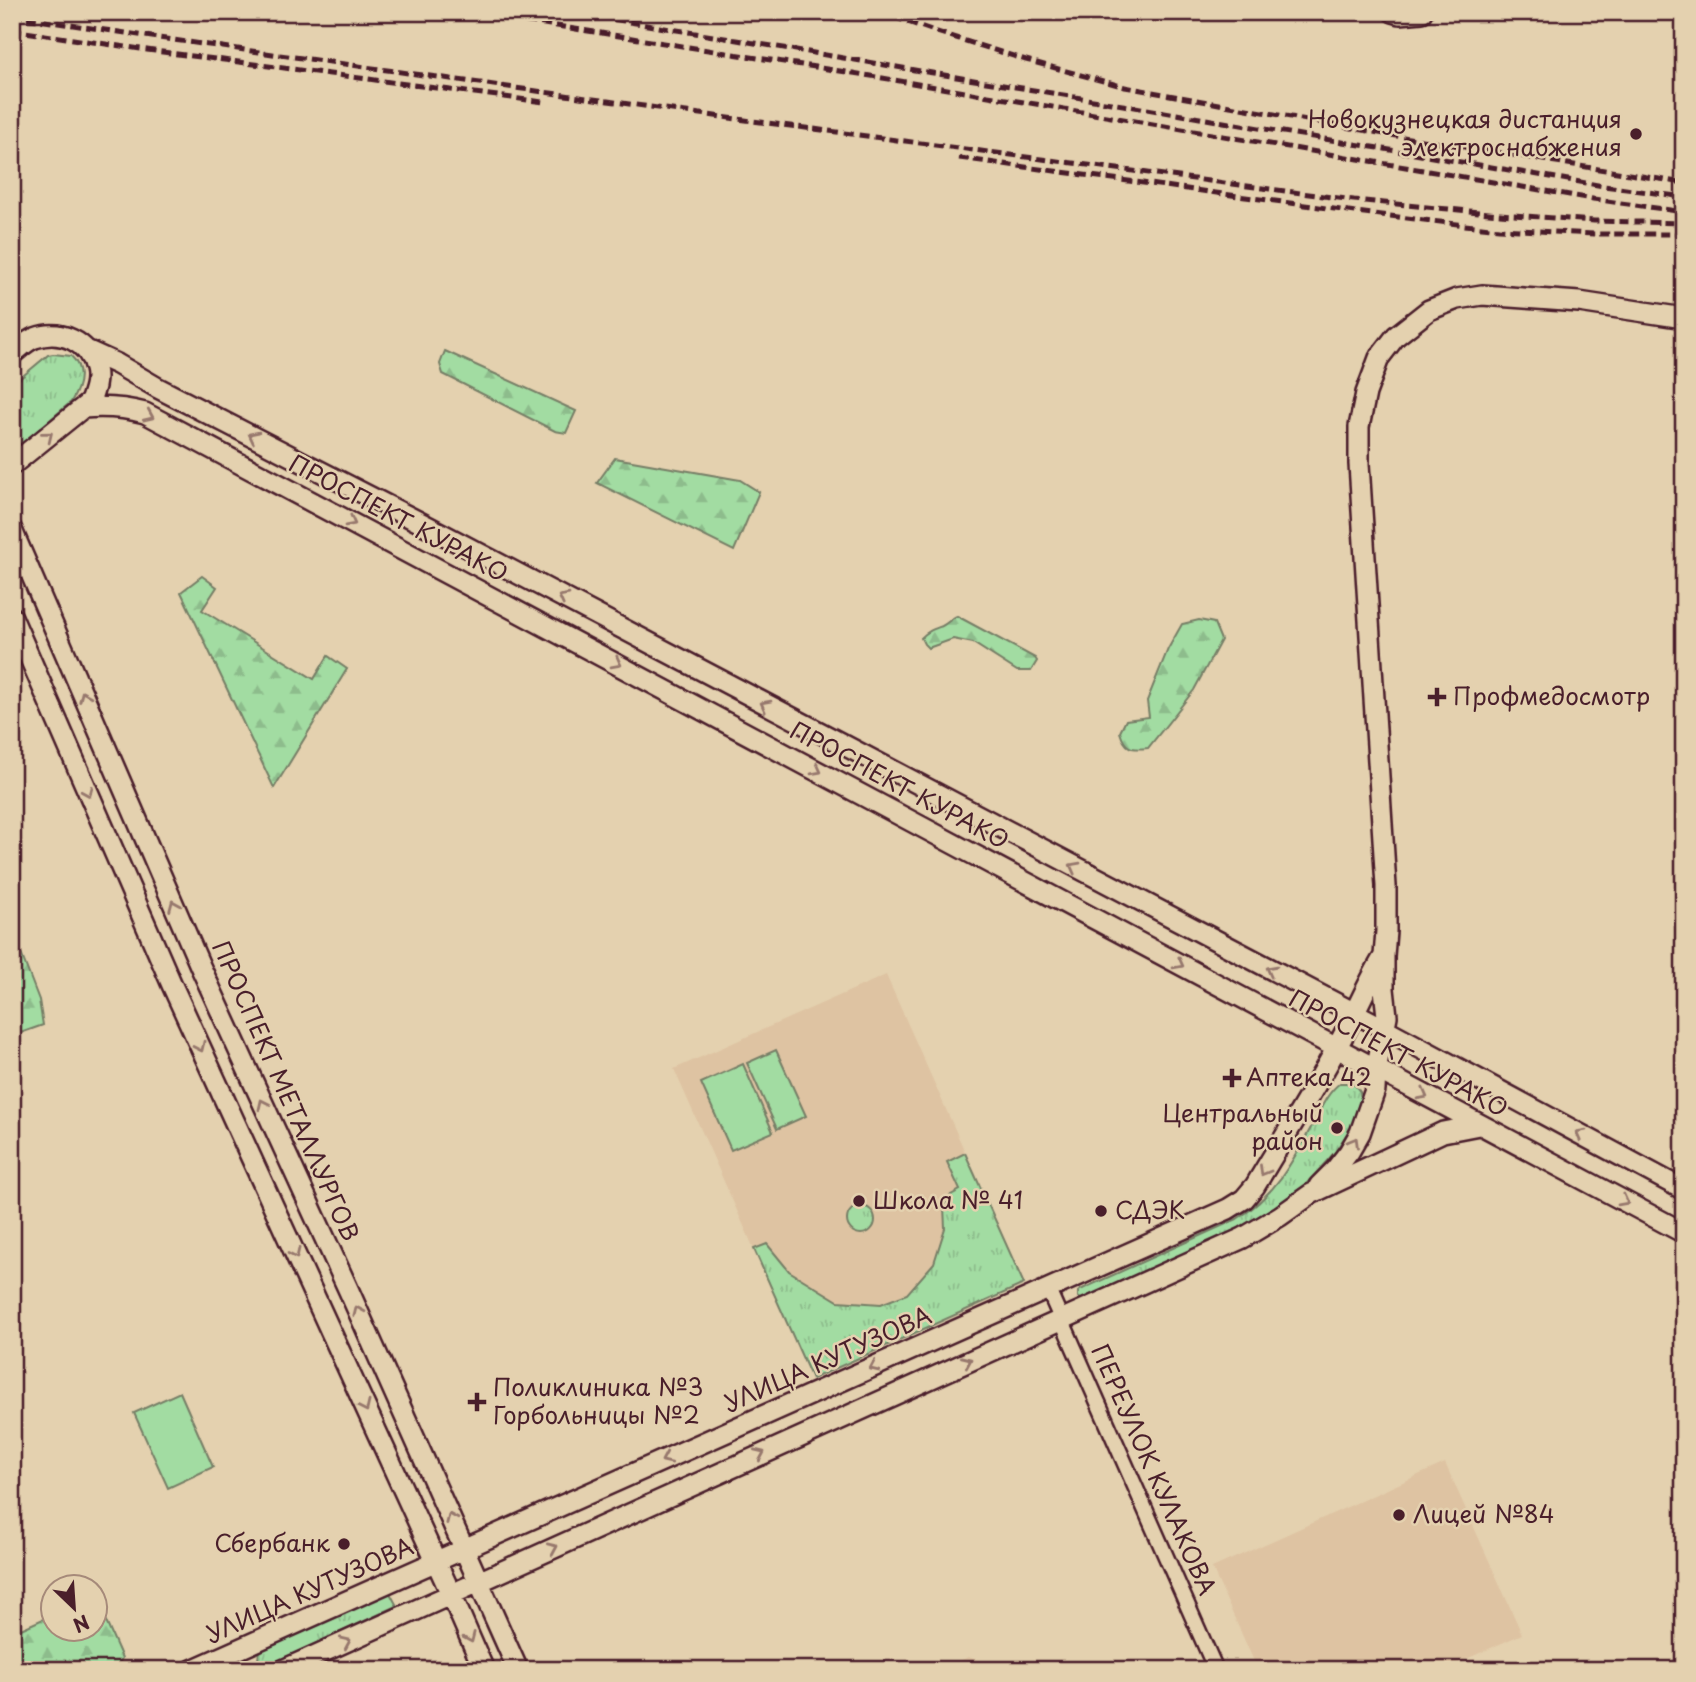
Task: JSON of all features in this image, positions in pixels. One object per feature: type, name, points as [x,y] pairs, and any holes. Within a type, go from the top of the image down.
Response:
[{"type":"main road","points":[[1393,12],[1400,15],[1422,12]]},
{"type":"main road","points":[[283,1670],[1242,1238],[1311,1194],[1335,1170],[1360,1133],[1375,1090],[1376,1070],[1387,1016],[1384,989],[1386,886],[1359,464],[1359,427],[1366,393],[1378,358],[1396,336],[1429,310],[1457,299],[1482,295],[1579,302],[1684,318]]},
{"type":"main road","name":"ПРОСПЕКТ КУРАКО","points":[[12,354],[32,339],[51,334],[67,337],[86,350],[1385,1029],[1684,1190]]},
{"type":"main road","points":[[13,466],[90,402],[95,387],[95,369],[86,350]]},
{"type":"main road","name":"ПРОСПЕКТ КУРАКО","points":[[83,408],[125,407],[145,413],[1684,1233]]},
{"type":"main road","name":"ПРОСПЕКТ МЕТАЛЛУРГОВ","points":[[12,530],[201,968],[518,1670]]},
{"type":"main road","points":[[12,617],[172,985],[484,1670]]},
{"type":"main road","name":"УЛИЦА КУТУЗОВА","points":[[192,1670],[1228,1209],[1244,1199],[1255,1186],[1336,1049],[1368,981],[1384,956]]},
{"type":"main road","points":[[1311,1194],[1443,1132],[1479,1125]]},
{"type":"street","name":"ПЕРЕУЛОК КУЛАКОВА","points":[[1048,1289],[1216,1670]]},
{"type":"shaded area","name":"Школа № 41","points":[[886,975],[1024,1284],[812,1379],[674,1069]]},
{"type":"shaded area","name":"Лицей №84","points":[[1445,1463],[1522,1634],[1442,1670],[1258,1670],[1212,1568]]},
{"type":"shaded area","points":[[968,1657],[988,1664],[990,1670],[941,1670]]},
{"type":"green space","points":[[445,351],[576,411],[566,433],[555,431],[443,374],[440,364]]},
{"type":"green space","points":[[48,355],[71,356],[75,361],[80,372],[77,390],[71,402],[12,452],[12,385]]},
{"type":"green space","points":[[615,458],[740,480],[759,492],[734,551],[597,483]]},
{"type":"green space","points":[[202,576],[217,587],[202,610],[314,679],[328,656],[347,669],[274,788],[181,592]]},
{"type":"green space","points":[[957,616],[1035,658],[1037,661],[1031,671],[1017,671],[973,643],[953,639],[928,648],[924,644],[921,638],[923,636]]},
{"type":"green space","points":[[1199,620],[1214,623],[1221,640],[1194,690],[1148,748],[1130,747],[1124,742],[1120,732],[1126,720],[1149,717],[1147,701],[1168,649],[1182,624]]},
{"type":"green space","points":[[12,930],[39,1000],[43,1025],[12,1036]]},
{"type":"green space","points":[[776,1050],[806,1116],[777,1129],[747,1063]]},
{"type":"green space","points":[[743,1064],[773,1132],[731,1150],[701,1083]]},
{"type":"green space","points":[[1340,1083],[1355,1085],[1360,1092],[1361,1102],[1355,1121],[1335,1152],[1298,1193],[1240,1231],[1082,1300],[1078,1297],[1080,1290],[1237,1219],[1250,1210],[1281,1177],[1298,1152],[1327,1097]]},
{"type":"green space","points":[[965,1153],[1024,1284],[812,1379],[754,1249],[767,1244],[789,1271],[838,1301],[881,1304],[907,1294],[934,1263],[945,1228],[944,1206],[951,1195],[960,1190],[947,1162]]},
{"type":"green space","points":[[861,1206],[871,1210],[875,1220],[871,1230],[861,1234],[851,1230],[847,1220],[851,1210]]},
{"type":"green space","points":[[180,1392],[213,1467],[168,1488],[134,1413]]},
{"type":"green space","points":[[390,1593],[397,1606],[267,1666],[260,1662],[261,1650]]},
{"type":"green space","points":[[38,1621],[38,1644],[108,1644],[108,1626],[122,1658],[118,1666],[110,1670],[12,1670],[12,1633]]},
{"type":"railway","points":[[451,12],[544,24],[865,75],[1593,199],[1684,212]]},
{"type":"railway","points":[[570,12],[1604,186],[1684,197]]},
{"type":"railway","points":[[879,12],[1026,60],[1125,87],[1379,133],[1684,183]]},
{"type":"railway","points":[[12,16],[722,117],[1354,200],[1594,221],[1684,223]]},
{"type":"railway","points":[[12,30],[543,102]]},
{"type":"railway","points":[[959,158],[1499,229],[1594,234],[1684,234]]},
{"type":"place","name":"Новокузнецкая дистанция электроснабжения","points":[[1636,134]]},
{"type":"place","name":"Профмедосмотр","points":[[1437,697]]},
{"type":"place","name":"Аптека 42","points":[[1232,1078]]},
{"type":"place","name":"Центральный район","points":[[1337,1128]]},
{"type":"place","name":"Школа № 41","points":[[859,1201]]},
{"type":"place","name":"СДЭК","points":[[1101,1211]]},
{"type":"place","name":"Поликлиника №3 Горбольницы №2","points":[[477,1402]]},
{"type":"place","name":"Лицей №84","points":[[1399,1515]]},
{"type":"place","name":"Сбербанк","points":[[344,1544]]}]
